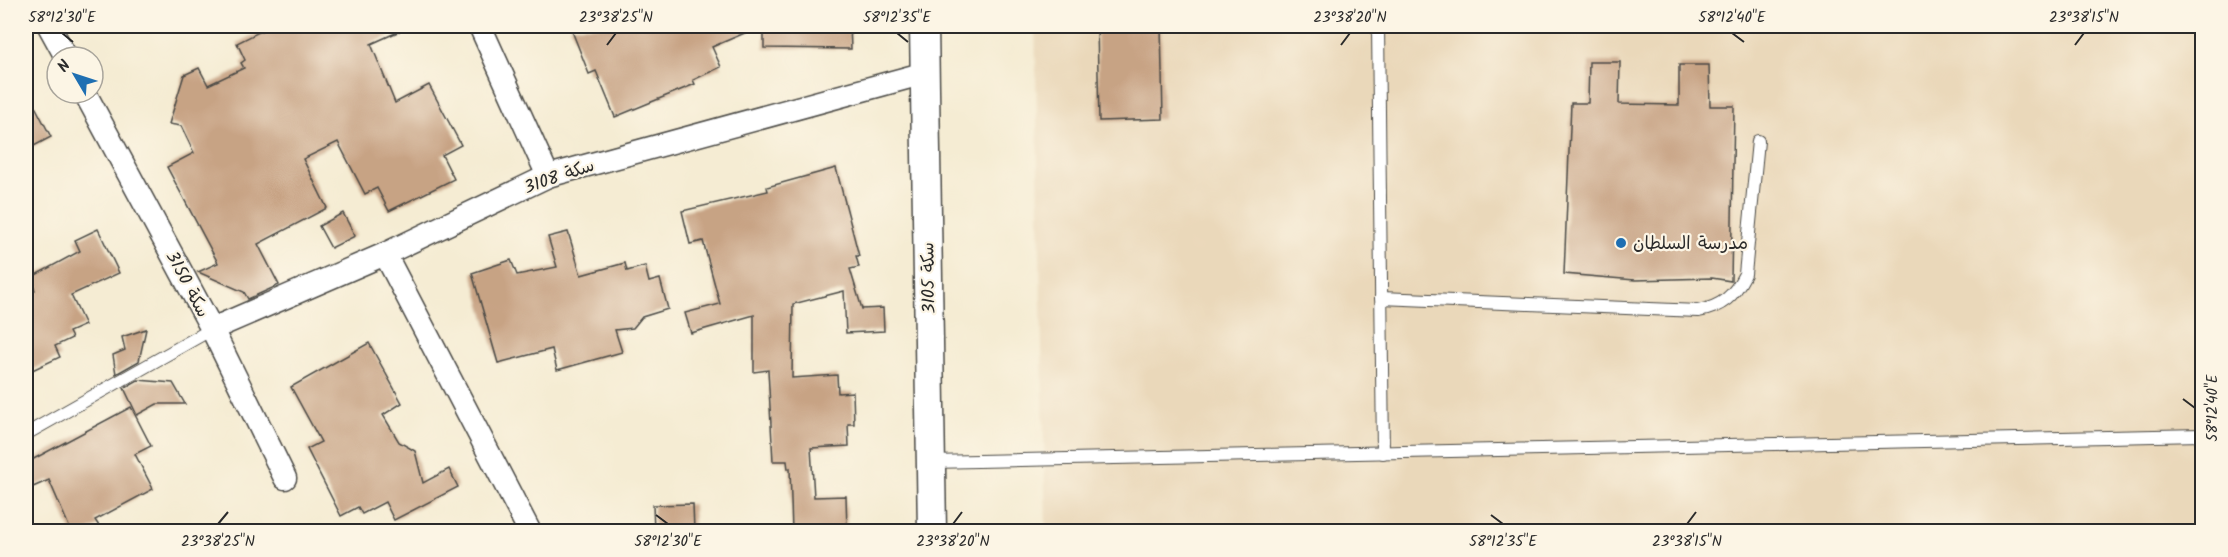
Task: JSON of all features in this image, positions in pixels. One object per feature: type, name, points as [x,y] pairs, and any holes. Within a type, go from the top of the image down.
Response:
[{"type":"street","points":[[49,26],[59,45]]},
{"type":"street","points":[[480,26],[548,176]]},
{"type":"street","name":"سكة 3105","points":[[924,26],[932,531]]},
{"type":"street","name":"سكة 3108","points":[[212,328],[385,254],[548,176],[925,73]]},
{"type":"street","name":"سكة 3150","points":[[91,105],[212,328],[285,477]]},
{"type":"street","points":[[385,254],[530,531]]},
{"type":"lane","points":[[1378,26],[1383,453]]},
{"type":"lane","points":[[1381,298],[1698,311],[1712,309],[1725,302],[1738,288],[1745,274],[1758,141]]},
{"type":"lane","points":[[26,434],[212,328]]},
{"type":"lane","points":[[931,462],[2202,435]]},
{"type":"shaded area","name":"مدرسة السلطان","points":[[1035,26],[2202,26],[2202,531],[1046,531]]},
{"type":"building","points":[[271,26],[411,26],[371,44],[395,103],[429,85],[461,145],[442,155],[454,179],[389,211],[377,188],[365,194],[338,142],[303,159],[327,208],[258,244],[279,285],[248,299],[244,292],[198,272],[218,263],[167,167],[194,153],[181,126],[169,124],[184,75],[199,68],[208,85],[244,68],[241,63],[245,60],[237,43]]},
{"type":"building","points":[[570,26],[761,26],[712,47],[721,67],[693,80],[695,84],[615,117],[596,71],[589,74]]},
{"type":"building","points":[[764,26],[850,26],[851,49],[764,48]]},
{"type":"building","points":[[1097,26],[1161,26],[1163,119],[1099,121]]},
{"type":"building","points":[[1589,62],[1620,62],[1619,104],[1679,105],[1679,65],[1709,65],[1710,106],[1734,106],[1731,281],[1712,278],[1635,280],[1564,274],[1571,103],[1588,103]]},
{"type":"building","points":[[26,89],[51,137],[32,147],[26,135]]},
{"type":"building","points":[[836,168],[859,256],[856,256],[859,267],[850,269],[862,309],[883,308],[884,331],[846,333],[844,291],[793,304],[792,378],[837,375],[838,393],[853,392],[854,424],[848,424],[849,446],[811,448],[814,497],[846,496],[847,531],[792,531],[790,468],[788,469],[787,461],[773,461],[768,370],[754,372],[754,315],[691,333],[685,313],[720,304],[703,241],[690,244],[682,211],[768,191],[767,187]]},
{"type":"building","points":[[343,213],[355,236],[331,248],[319,226]]},
{"type":"building","points":[[98,229],[119,273],[71,295],[85,325],[69,332],[72,338],[55,346],[60,357],[26,373],[26,294],[35,290],[30,278],[80,251],[75,240]]},
{"type":"building","points":[[568,232],[581,275],[625,263],[627,271],[645,266],[649,282],[660,279],[668,309],[642,317],[633,328],[615,330],[622,352],[557,370],[552,349],[498,363],[472,273],[511,260],[517,275],[557,267],[548,237]]},
{"type":"building","points":[[146,329],[139,361],[116,374],[113,355],[125,350],[122,337]]},
{"type":"building","points":[[369,343],[402,403],[383,415],[399,442],[415,451],[423,483],[449,469],[458,487],[394,520],[385,502],[362,514],[358,507],[341,516],[307,449],[321,442],[291,387]]},
{"type":"building","points":[[138,380],[173,383],[185,404],[157,404],[137,415],[124,388]]},
{"type":"building","points":[[131,407],[151,446],[135,454],[153,489],[95,520],[99,526],[87,531],[71,531],[49,480],[26,490],[26,463]]},
{"type":"building","points":[[693,504],[694,531],[654,531],[653,505]]},
{"type":"place","name":"مدرسة السلطان","points":[[1621,243]]}]
